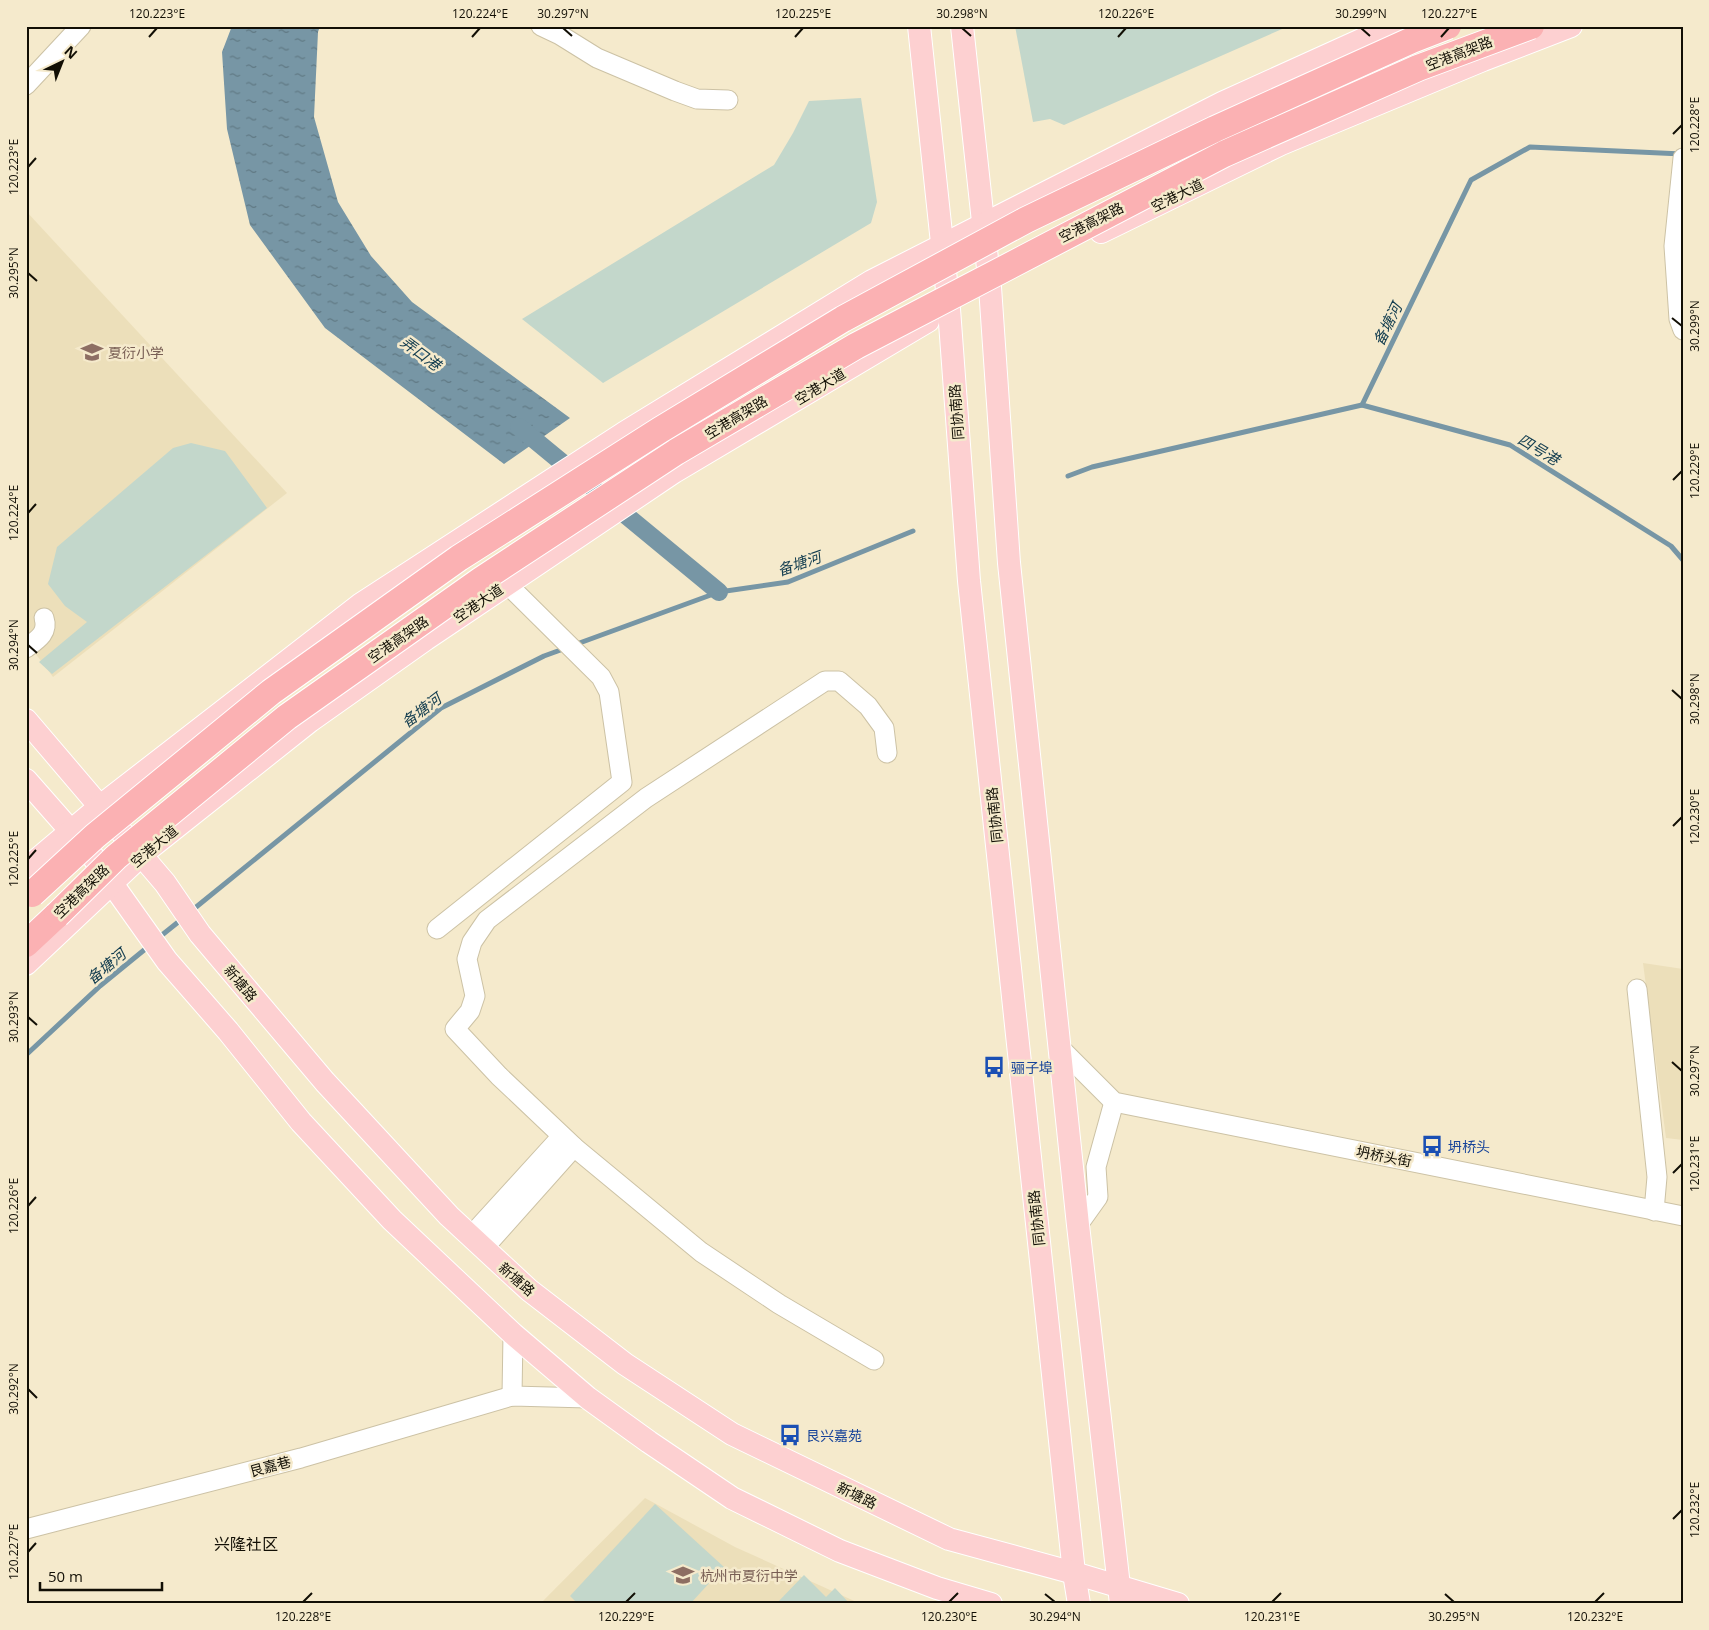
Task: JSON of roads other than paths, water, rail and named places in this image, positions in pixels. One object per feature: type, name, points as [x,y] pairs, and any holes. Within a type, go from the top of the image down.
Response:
[{"type":"highway","name":"空港高架路","points":[[26,899],[95,836],[271,692],[459,558],[660,430],[843,319],[1026,220],[1215,128],[1412,40],[1448,26]]},
{"type":"highway","name":"空港高架路","points":[[26,944],[116,857],[287,717],[481,580],[676,452],[856,346],[1224,154],[1418,68],[1531,26]]},
{"type":"main road","name":"同协南路","points":[[918,26],[948,309],[969,581],[1074,1573],[1079,1604]]},
{"type":"main road","points":[[962,26],[990,287],[1009,563],[1078,1225],[1120,1595]]},
{"type":"main road","points":[[26,870],[100,806],[361,604],[624,433],[872,282],[1222,103],[1392,26]]},
{"type":"main road","name":"空港大道","points":[[26,964],[141,855],[310,721],[426,639],[674,472],[948,309],[990,287],[1282,144],[1483,60],[1571,26]]},
{"type":"main road","name":"新塘路","points":[[26,720],[165,882],[200,934],[325,1082],[476,1243],[529,1290],[625,1364],[732,1434],[949,1539],[1074,1573],[1120,1595],[1178,1604]]},
{"type":"main road","points":[[26,780],[91,854],[167,961],[228,1030],[301,1122],[392,1220],[513,1334],[588,1398],[732,1498],[840,1551],[937,1588],[991,1604]]},
{"type":"street","points":[[26,85],[81,26]]},
{"type":"street","points":[[541,26],[560,35],[597,58],[675,91],[697,99],[728,100]]},
{"type":"street","points":[[1683,158],[1674,246],[1680,319],[1683,330]]},
{"type":"street","points":[[437,929],[622,782],[609,692],[602,677],[507,584]]},
{"type":"street","points":[[28,643],[43,634],[46,625],[44,618]]},
{"type":"street","points":[[874,1360],[779,1304],[701,1252],[568,1141],[499,1076],[455,1029],[470,1011],[475,996],[467,960],[472,942],[487,920],[646,798],[825,681],[838,681],[868,706],[884,728],[887,753]]},
{"type":"street","points":[[1637,989],[1657,1177],[1654,1210]]},
{"type":"street","points":[[1060,1048],[1114,1102],[1096,1167],[1098,1197],[1078,1225]]},
{"type":"street","name":"坍桥头街","points":[[1114,1102],[1683,1216]]},
{"type":"street","points":[[476,1243],[568,1141]]},
{"type":"street","points":[[512,1396],[513,1334]]},
{"type":"street","name":"艮嘉巷","points":[[26,1529],[302,1458],[512,1396],[588,1398]]},
{"type":"water","points":[[232,26],[320,26],[318,32],[314,117],[338,202],[371,256],[412,302],[570,418],[504,464],[325,328],[250,225],[227,129],[222,52]]},
{"type":"waterway","name":"备塘河","points":[[1362,405],[1471,180],[1530,147],[1682,154]]},
{"type":"waterway","name":"四号港","points":[[1068,476],[1092,467],[1362,405],[1510,445],[1671,546],[1683,560]]},
{"type":"waterway","name":"弄口港","points":[[519,427],[719,592]]},
{"type":"waterway","name":"备塘河","points":[[574,645],[719,592],[788,582],[913,531]]},
{"type":"waterway","name":"备塘河","points":[[190,912],[441,708],[544,656],[566,648]]},
{"type":"waterway","name":"备塘河","points":[[157,939],[182,919]]},
{"type":"waterway","name":"备塘河","points":[[26,1055],[100,986],[149,946]]},
{"type":"place","name":"夏衍小学","points":[[92,352]]},
{"type":"place","name":"骊子埠","points":[[994,1067]]},
{"type":"place","name":"坍桥头","points":[[1432,1146]]},
{"type":"place","name":"艮兴嘉苑","points":[[790,1435]]},
{"type":"place","name":"杭州市夏衍中学","points":[[683,1575]]},
{"type":"district","name":"兴隆社区","points":[[246,1544]]}]
